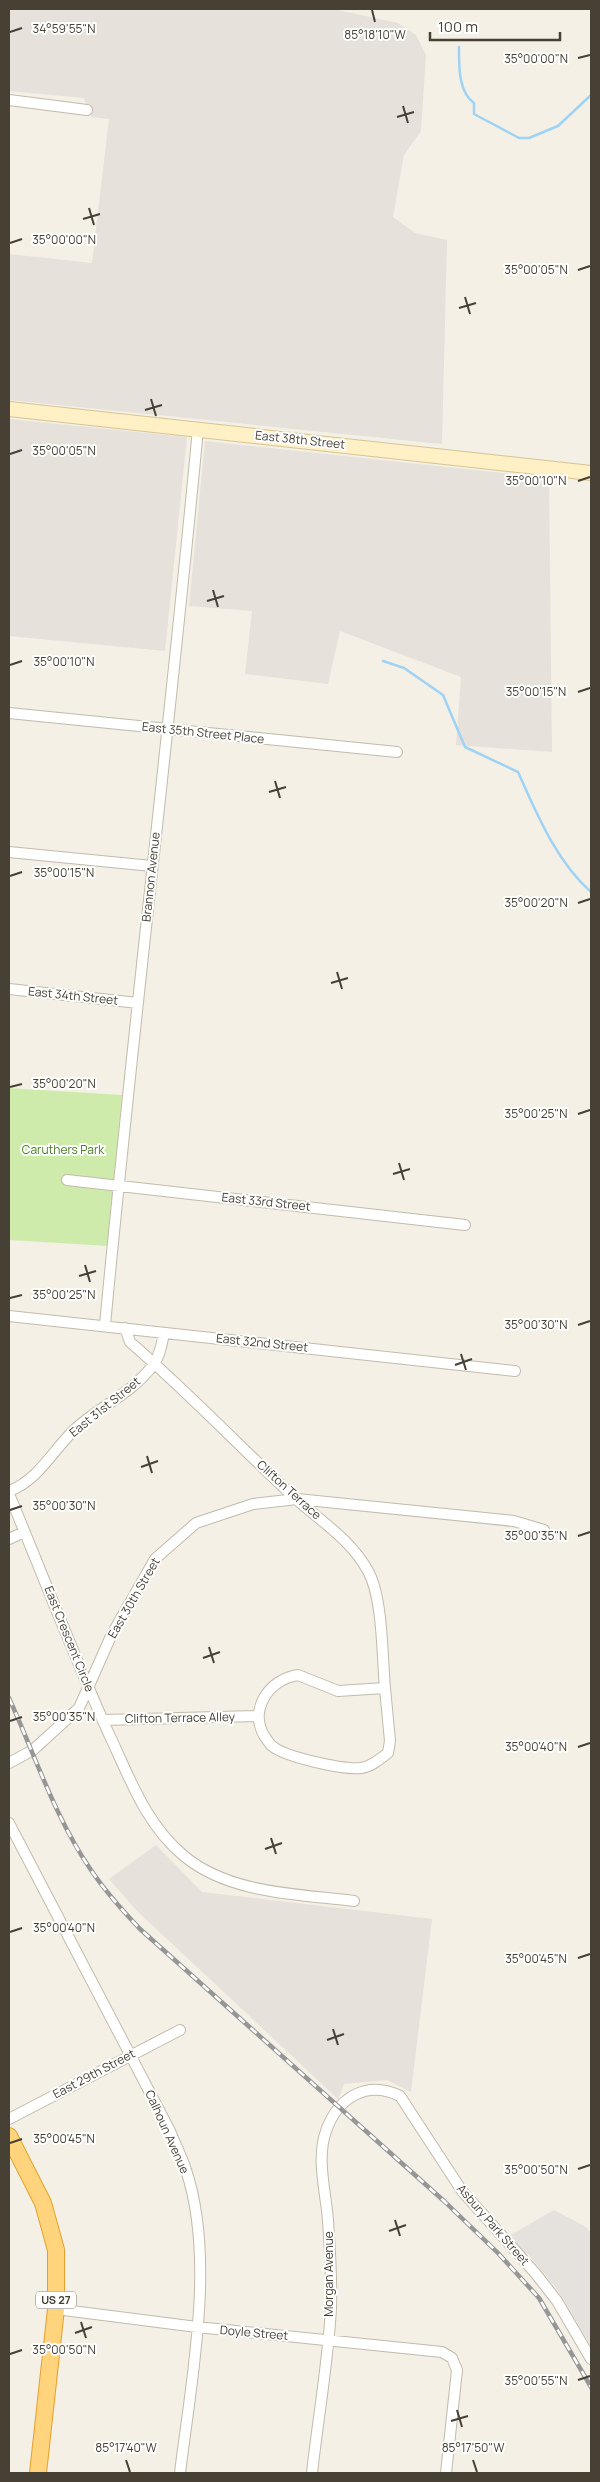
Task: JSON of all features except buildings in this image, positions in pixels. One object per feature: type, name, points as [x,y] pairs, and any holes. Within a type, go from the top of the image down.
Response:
[{"type":"highway","name":"US 27","points":[[9,2136],[43,2203],[51,2231],[57,2266],[56,2309],[38,2473]]},
{"type":"main road","name":"East 38th Street","points":[[9,409],[591,473]]},
{"type":"street","points":[[9,100],[87,110]]},
{"type":"street","name":"Brannon Avenue","points":[[105,1325],[152,866],[183,595],[198,429]]},
{"type":"street","name":"East 35th Street Place","points":[[9,714],[398,752]]},
{"type":"street","points":[[9,852],[152,866]]},
{"type":"street","name":"East 34th Street","points":[[9,989],[138,1003]]},
{"type":"street","name":"East 33rd Street","points":[[68,1180],[465,1225]]},
{"type":"street","name":"East 32nd Street","points":[[9,1316],[105,1325],[515,1372]]},
{"type":"street","name":"Clifton Terrace","points":[[125,1328],[130,1342],[297,1499],[341,1536],[369,1572],[376,1594],[390,1741],[388,1754],[362,1768],[309,1761],[271,1746],[259,1727],[258,1716]]},
{"type":"street","name":"East 31st Street","points":[[9,1492],[21,1486],[74,1430],[140,1381],[155,1364],[164,1332]]},
{"type":"street","name":"East Crescent Circle","points":[[9,1492],[88,1688],[143,1807],[159,1831],[185,1857],[208,1871],[252,1889],[354,1901]]},
{"type":"street","name":"East 30th Street","points":[[9,1763],[33,1750],[79,1708],[111,1636],[155,1558],[176,1538],[196,1523],[252,1504],[297,1499],[514,1521],[544,1530]]},
{"type":"street","points":[[9,1539],[24,1532]]},
{"type":"street","points":[[258,1716],[265,1696],[278,1682],[289,1676],[298,1675],[338,1691],[385,1688]]},
{"type":"street","name":"Clifton Terrace Alley","points":[[103,1720],[258,1716]]},
{"type":"street","name":"Calhoun Avenue","points":[[9,1824],[170,2131],[189,2180],[195,2208],[199,2247],[197,2328],[180,2473]]},
{"type":"street","name":"East 29th Street","points":[[9,2119],[180,2030]]},
{"type":"street","name":"Asbury Park Street","points":[[340,2108],[361,2091],[374,2088],[388,2090],[400,2096],[462,2192],[536,2274],[557,2301],[591,2359]]},
{"type":"street","name":"Morgan Avenue","points":[[312,2473],[330,2299],[328,2221],[323,2173],[324,2152],[327,2129],[340,2108]]},
{"type":"street","name":"Doyle Street","points":[[56,2309],[197,2328],[327,2339],[442,2352],[452,2358],[457,2370],[446,2473]]},
{"type":"shaded area","points":[[9,9],[333,9],[398,23],[416,35],[426,55],[421,131],[404,155],[393,217],[415,233],[447,240],[442,444],[9,400],[9,254],[92,263],[109,119],[91,117],[84,98],[9,91]]},
{"type":"shaded area","points":[[9,419],[187,437],[165,651],[9,636]]},
{"type":"shaded area","points":[[205,441],[549,478],[552,752],[456,745],[461,677],[340,631],[328,684],[245,674],[252,611],[189,606]]},
{"type":"shaded area","points":[[156,1845],[202,1892],[432,1919],[411,2092],[387,2080],[344,2084],[338,2099],[137,1911],[109,1879]]},
{"type":"shaded area","points":[[554,2210],[586,2227],[591,2233],[591,2346],[559,2292],[528,2254],[524,2254],[507,2237]]},
{"type":"green space","name":"Caruthers Park","points":[[9,1088],[122,1095],[108,1246],[9,1240]]},
{"type":"waterway","points":[[459,47],[460,78],[465,92],[474,103],[474,114],[519,138],[529,138],[558,126],[591,95]]},
{"type":"waterway","points":[[383,661],[404,668],[443,695],[465,747],[518,772],[540,820],[558,851],[579,880],[591,892]]},
{"type":"railway","points":[[9,1698],[56,1808],[78,1850],[114,1900],[140,1929],[444,2201],[498,2253],[539,2298],[591,2387]]}]
